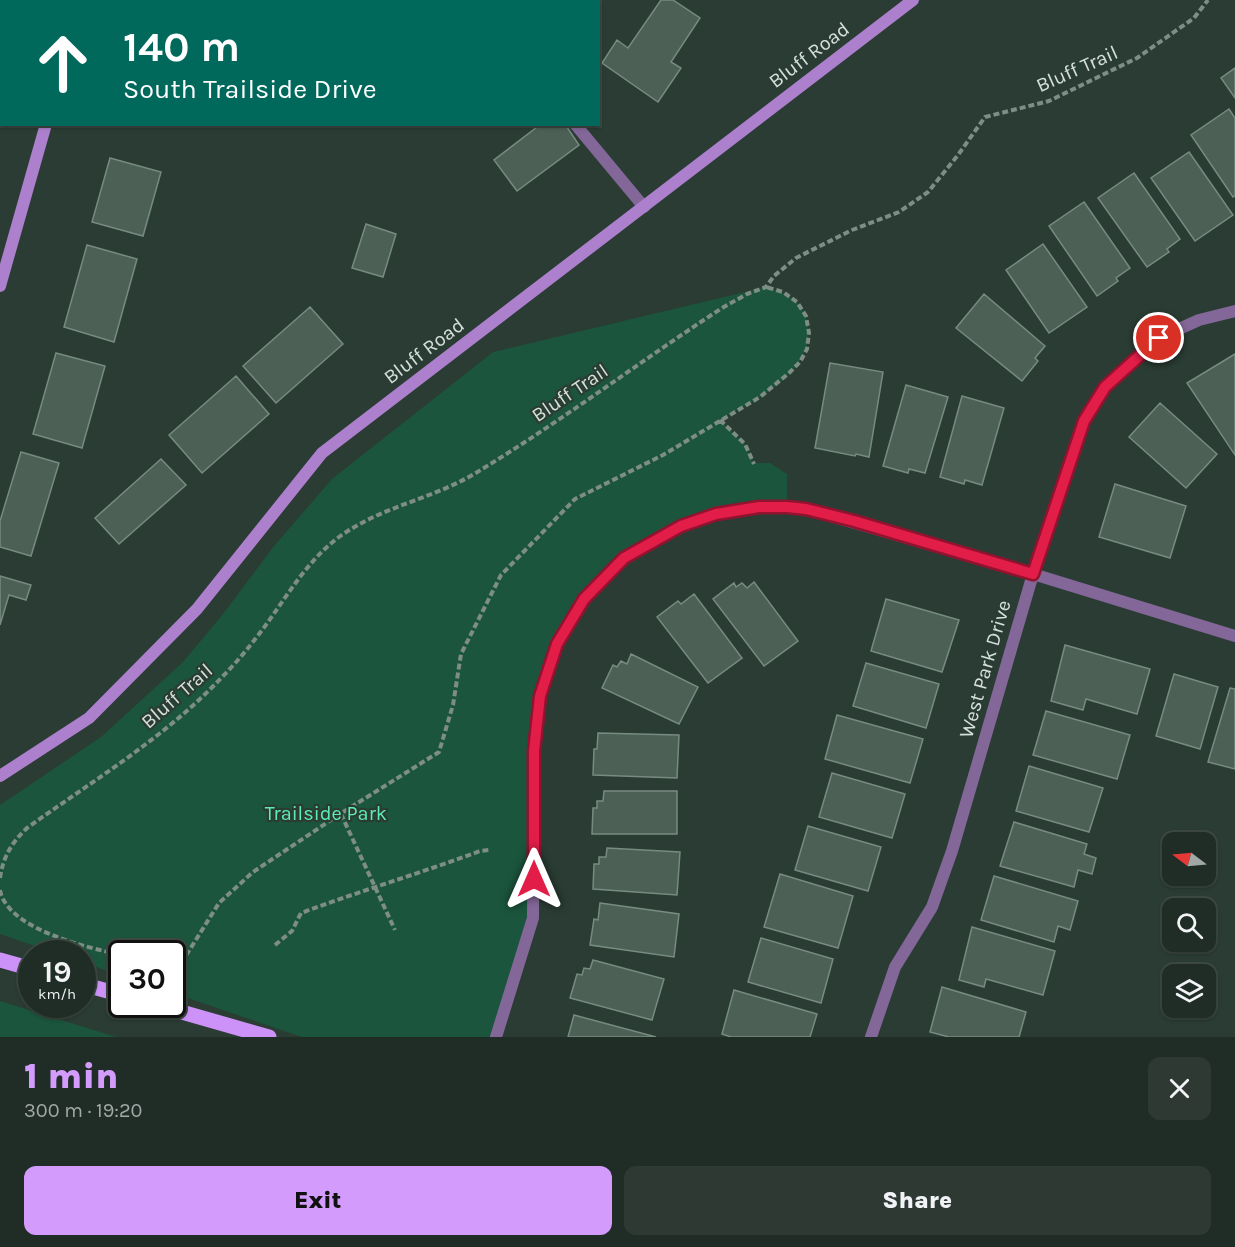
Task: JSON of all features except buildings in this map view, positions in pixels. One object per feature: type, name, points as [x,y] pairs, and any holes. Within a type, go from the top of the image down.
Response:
[{"type":"main road","name":"Bluff Road","points":[[0,776],[90,718],[196,609],[322,453],[913,0]]},
{"type":"main road","points":[[0,286],[45,126]]},
{"type":"main road","points":[[0,960],[18,965]]},
{"type":"main road","points":[[186,1013],[269,1037]]},
{"type":"street","points":[[577,126],[644,207]]},
{"type":"street","name":"West Park Drive","points":[[871,1037],[895,967],[932,907],[952,851],[1033,574],[1084,421],[1105,387],[1159,338],[1199,320],[1235,310]]},
{"type":"street","points":[[496,1037],[533,918],[534,751],[540,696],[557,644],[584,599],[624,558],[681,526],[716,514],[759,507],[806,509],[854,521],[1235,636]]},
{"type":"path","name":"Bluff Trail","points":[[0,878],[6,854],[18,836],[134,752],[184,712],[222,677],[256,639],[309,566],[338,539],[367,519],[445,489],[473,475],[569,413],[722,308],[747,294],[766,287],[774,276],[796,258],[852,230],[899,212],[928,192],[985,117],[1049,101],[1137,58],[1194,18],[1208,0]]},
{"type":"path","points":[[186,956],[219,903],[253,872],[439,752],[453,705],[461,654],[501,575],[575,499],[663,455],[760,397],[800,362],[807,349],[809,333],[806,316],[797,302],[783,292],[766,287]]},
{"type":"path","points":[[720,420],[745,444],[754,464]]},
{"type":"path","points":[[340,814],[395,930]]},
{"type":"path","points":[[275,945],[292,931],[301,913],[348,895],[489,850]]},
{"type":"path","points":[[0,889],[4,902],[9,908],[34,926],[60,938],[108,951]]},
{"type":"green space","name":"Trailside Park","points":[[766,287],[779,291],[797,302],[807,320],[808,338],[804,354],[794,369],[767,393],[720,420],[745,444],[754,463],[770,463],[787,474],[787,507],[716,514],[625,558],[584,599],[539,696],[533,918],[496,1037],[302,1037],[186,997],[186,940],[108,940],[108,971],[96,967],[96,940],[18,940],[0,934],[0,805],[101,737],[183,662],[223,614],[274,546],[332,479],[493,352]]},
{"type":"green space","points":[[0,1001],[18,1007],[18,1018],[55,1018],[116,1037],[0,1037]]},
{"type":"route","points":[[534,879],[534,751],[540,696],[557,644],[584,599],[624,558],[681,526],[716,514],[759,507],[787,507],[806,509],[854,521],[1033,574],[1084,421],[1105,387],[1159,338]]}]
